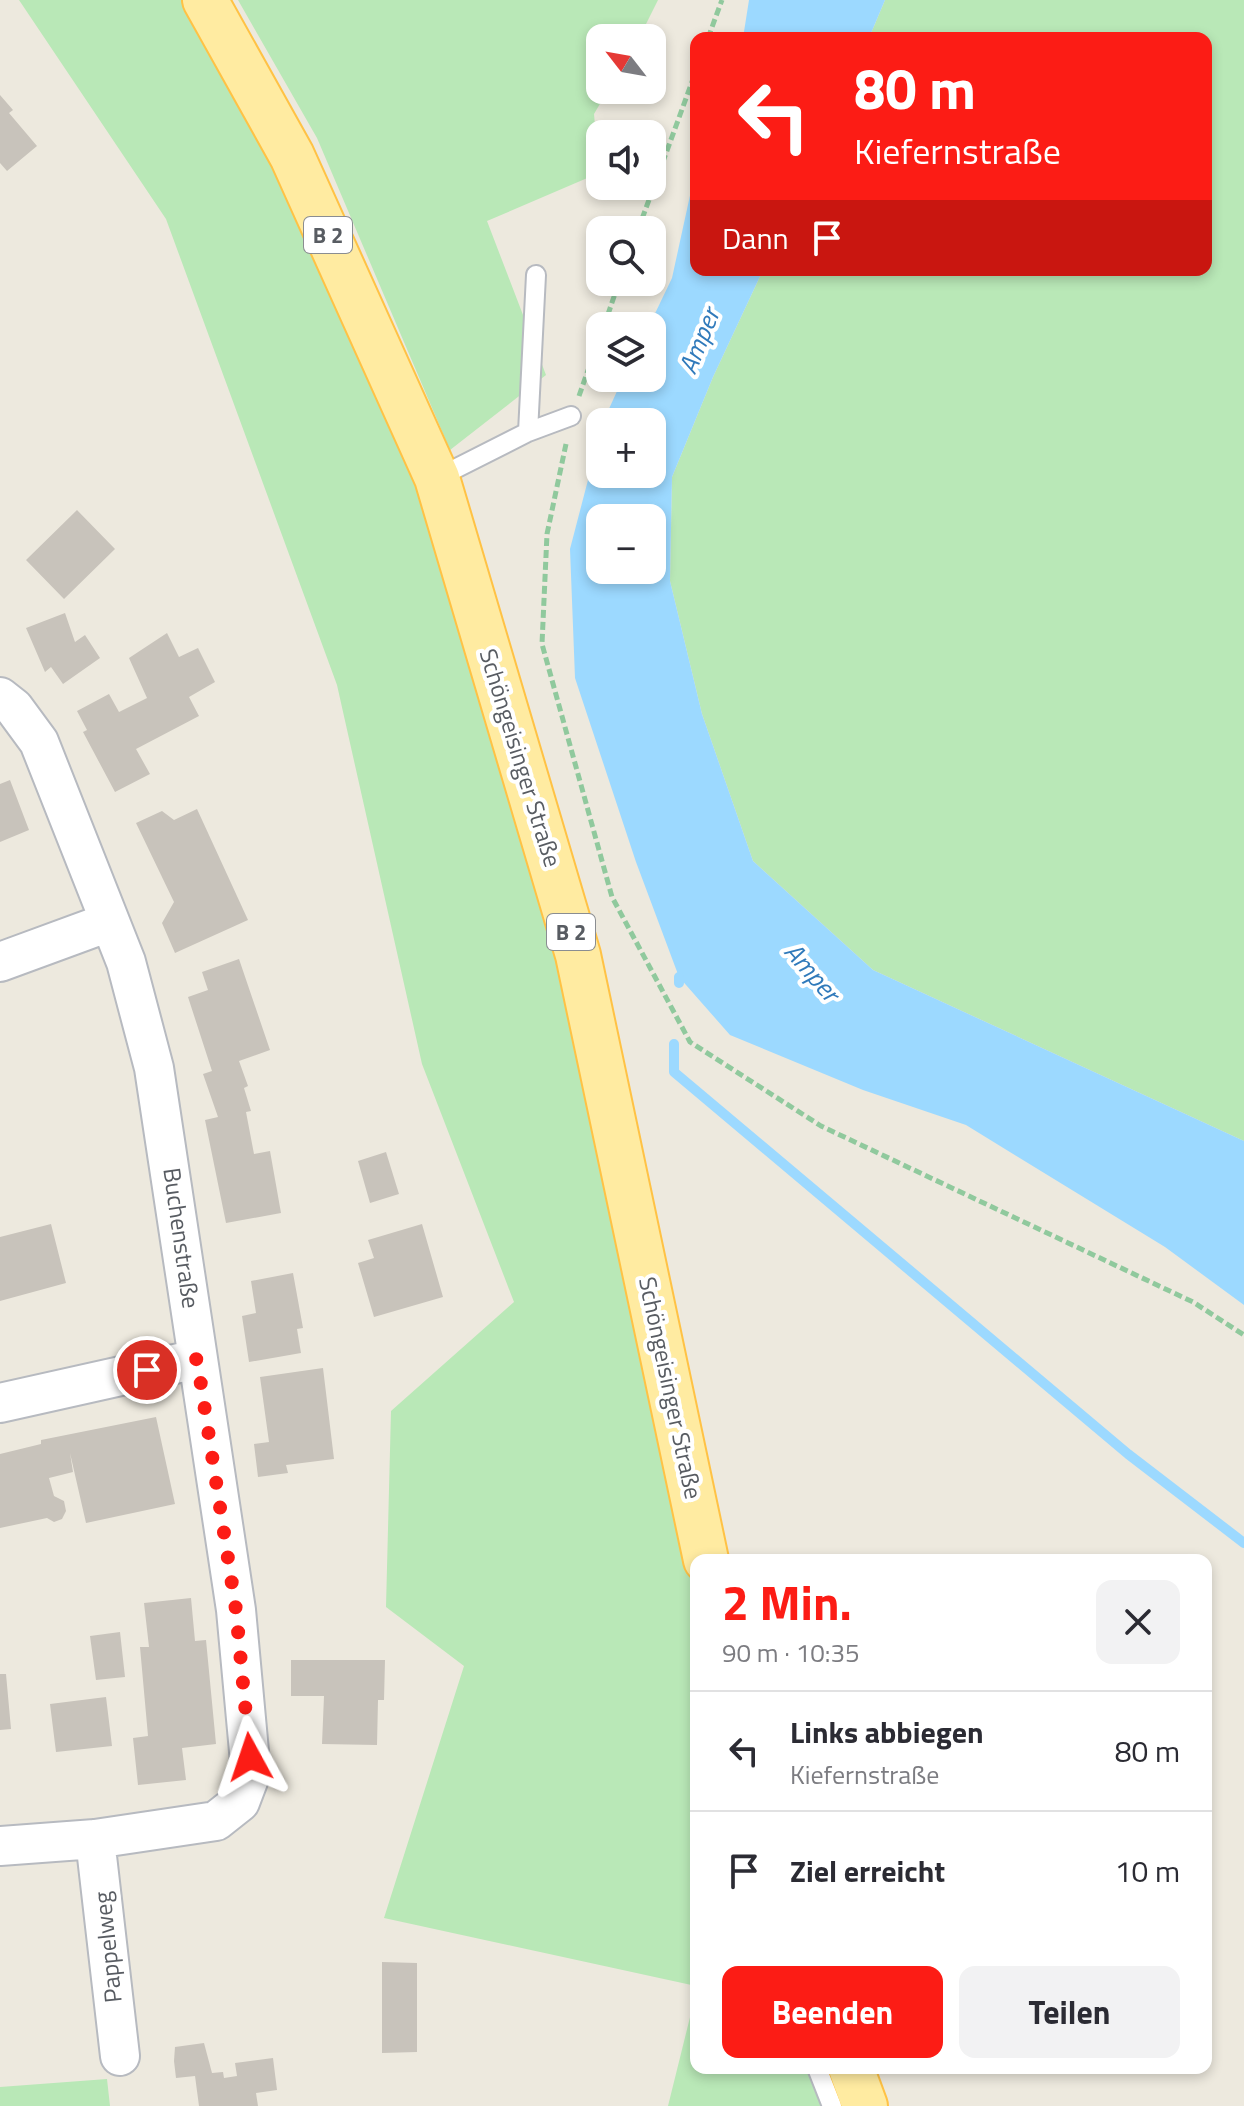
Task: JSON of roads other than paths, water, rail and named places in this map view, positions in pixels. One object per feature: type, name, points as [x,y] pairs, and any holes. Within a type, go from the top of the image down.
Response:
[{"type":"main road","name":"Schöngeisinger Straße","points":[[205,0],[292,156],[437,478],[578,955],[705,1554]]},
{"type":"main road","points":[[853,2074],[865,2106]]},
{"type":"street","name":"Buchenstraße","points":[[0,697],[14,708],[39,742],[126,962],[154,1068],[167,1136],[197,1359],[236,1610],[251,1773],[240,1802],[216,1821],[95,1839],[0,1846]]},
{"type":"street","points":[[0,962],[109,922]]},
{"type":"street","points":[[0,1403],[197,1359]]},
{"type":"street","name":"Pappelweg","points":[[95,1839],[120,2056]]},
{"type":"lane","points":[[528,432],[536,275]]},
{"type":"lane","points":[[437,478],[528,432],[571,416]]},
{"type":"lane","points":[[819,2074],[832,2106]]},
{"type":"water","points":[[749,0],[885,0],[872,32],[744,32]]},
{"type":"water","name":"Amper","points":[[690,196],[690,276],[760,276],[713,377],[672,477],[670,581],[702,714],[753,861],[873,970],[1244,1141],[1244,1305],[1165,1247],[966,1125],[863,1090],[730,1035],[679,977],[636,862],[575,678],[570,549],[586,488],[666,488],[666,408],[609,408],[617,392],[666,392],[666,312],[656,312],[672,278]]},
{"type":"waterway","points":[[679,977],[679,983]]},
{"type":"waterway","points":[[674,1044],[674,1072],[1128,1454],[1244,1543]]}]
